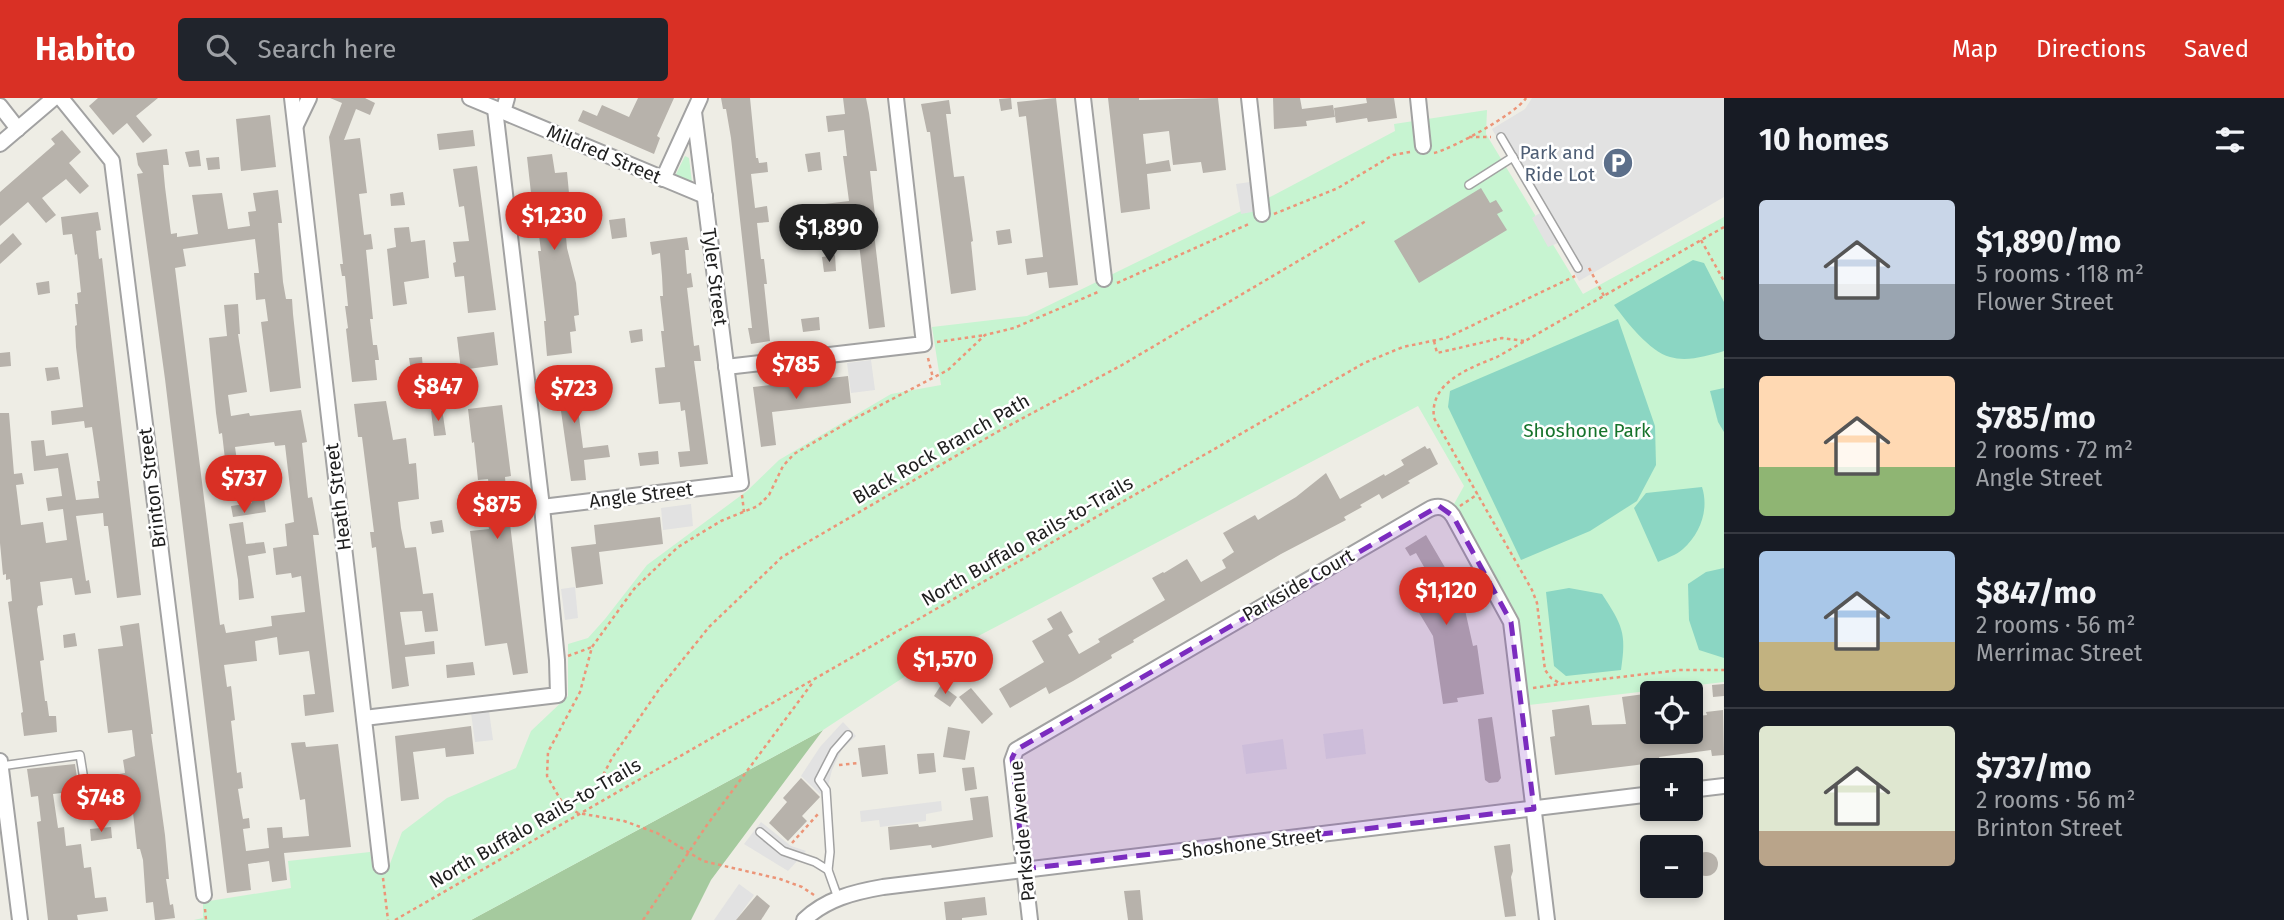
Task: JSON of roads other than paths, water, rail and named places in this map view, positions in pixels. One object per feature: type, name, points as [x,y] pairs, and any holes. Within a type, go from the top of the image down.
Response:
[{"type":"street","points":[[0,144],[54,98]]},
{"type":"street","name":"Brinton Street","points":[[61,98],[112,161],[204,895]]},
{"type":"street","name":"Heath Street","points":[[292,98],[382,866]]},
{"type":"street","points":[[295,128],[309,98]]},
{"type":"street","name":"Mildred Street","points":[[470,98],[502,106],[705,196]]},
{"type":"street","points":[[726,367],[925,347],[896,98]]},
{"type":"street","points":[[1083,98],[1108,284]]},
{"type":"street","points":[[1248,98],[1262,217]]},
{"type":"street","points":[[1418,98],[1422,150]]},
{"type":"street","name":"Tyler Street","points":[[663,179],[697,105]]},
{"type":"street","name":"Tyler Street","points":[[697,105],[705,196],[741,490]]},
{"type":"street","points":[[0,106],[18,129]]},
{"type":"street","points":[[364,718],[558,695],[557,660],[502,106]]},
{"type":"street","name":"Angle Street","points":[[542,508],[741,490]]},
{"type":"street","name":"Parkside Court","points":[[1021,747],[1439,506],[1451,512],[1511,621],[1534,809]]},
{"type":"street","name":"Parkside Avenue","points":[[1021,747],[1016,750],[1012,761],[1030,920]]},
{"type":"street","points":[[0,761],[20,920]]},
{"type":"street","points":[[1703,788],[1724,786]]},
{"type":"street","name":"Shoshone Street","points":[[845,896],[890,886],[1024,869],[1640,796]]},
{"type":"street","points":[[1534,809],[1547,920]]},
{"type":"street","points":[[804,920],[845,896]]},
{"type":"lane","points":[[1501,136],[1577,272]]},
{"type":"lane","points":[[1469,185],[1513,157]]},
{"type":"lane","points":[[828,870],[828,802],[826,790],[819,780],[835,751],[848,735]]},
{"type":"lane","points":[[1,766],[80,755],[85,786]]},
{"type":"lane","points":[[761,832],[783,851],[816,862],[828,870],[845,896]]},
{"type":"place","name":"Park and Ride Lot","points":[[1618,163]]},
{"type":"park label","name":"Shoshone Park","points":[[1587,430]]}]
